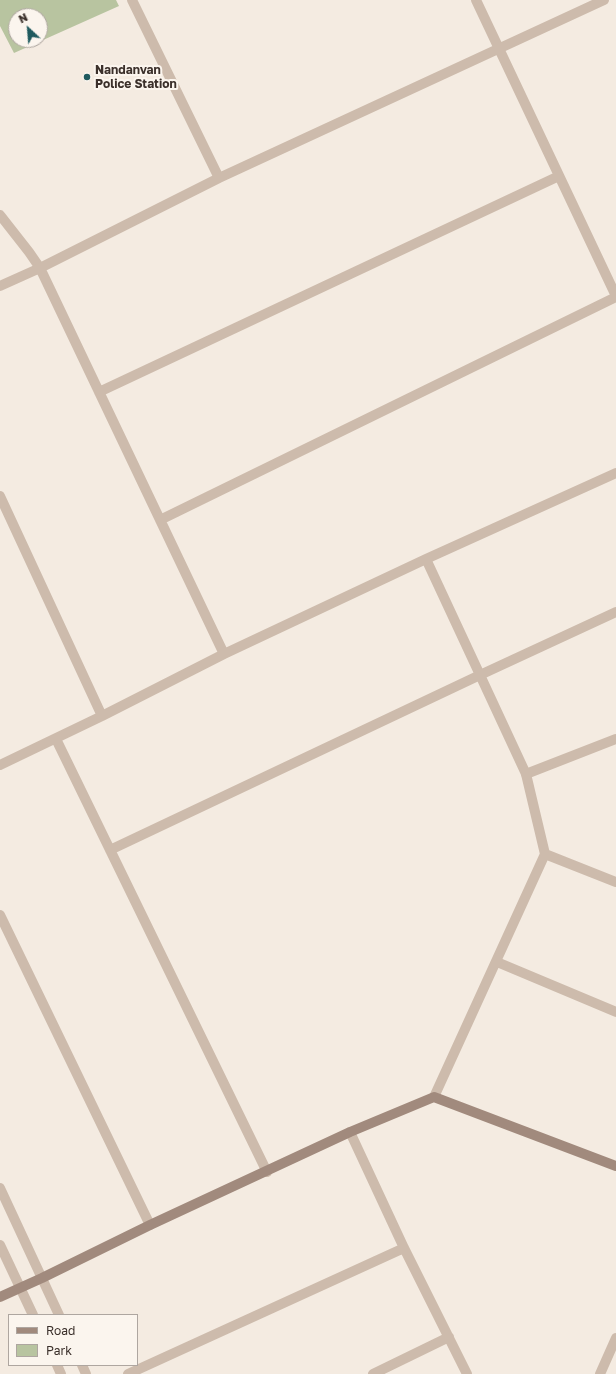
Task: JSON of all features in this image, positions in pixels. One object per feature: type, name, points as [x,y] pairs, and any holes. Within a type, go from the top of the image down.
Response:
[{"type":"street","points":[[132,0],[219,178]]},
{"type":"street","points":[[160,520],[616,297],[476,0]]},
{"type":"street","points":[[0,286],[40,268],[219,178],[604,0]]},
{"type":"street","points":[[99,392],[559,176]]},
{"type":"street","points":[[0,215],[40,268],[224,654]]},
{"type":"street","points":[[0,765],[56,739],[224,654],[426,559],[616,473]]},
{"type":"street","points":[[0,496],[102,716]]},
{"type":"street","points":[[0,1297],[350,1132],[434,1097],[497,962],[545,854],[526,774],[426,559]]},
{"type":"street","points":[[110,850],[616,612]]},
{"type":"street","points":[[56,739],[267,1172]]},
{"type":"street","points":[[526,774],[616,739]]},
{"type":"street","points":[[545,854],[616,882]]},
{"type":"street","points":[[0,916],[150,1225]]},
{"type":"street","points":[[497,962],[616,1012]]},
{"type":"street","points":[[434,1097],[616,1166]]},
{"type":"street","points":[[350,1132],[404,1248],[466,1374]]},
{"type":"street","points":[[0,1188],[59,1314]]},
{"type":"street","points":[[0,1245],[33,1314]]},
{"type":"street","points":[[128,1374],[404,1248]]},
{"type":"street","points":[[372,1374],[449,1337]]},
{"type":"street","points":[[600,1374],[616,1338]]},
{"type":"green space","points":[[0,0],[116,0],[119,6],[48,38],[48,8],[8,8],[8,41],[0,26]]},
{"type":"green space","points":[[11,48],[25,48],[14,53]]},
{"type":"place","name":"Nandanvan Police Station","points":[[87,77]]}]
